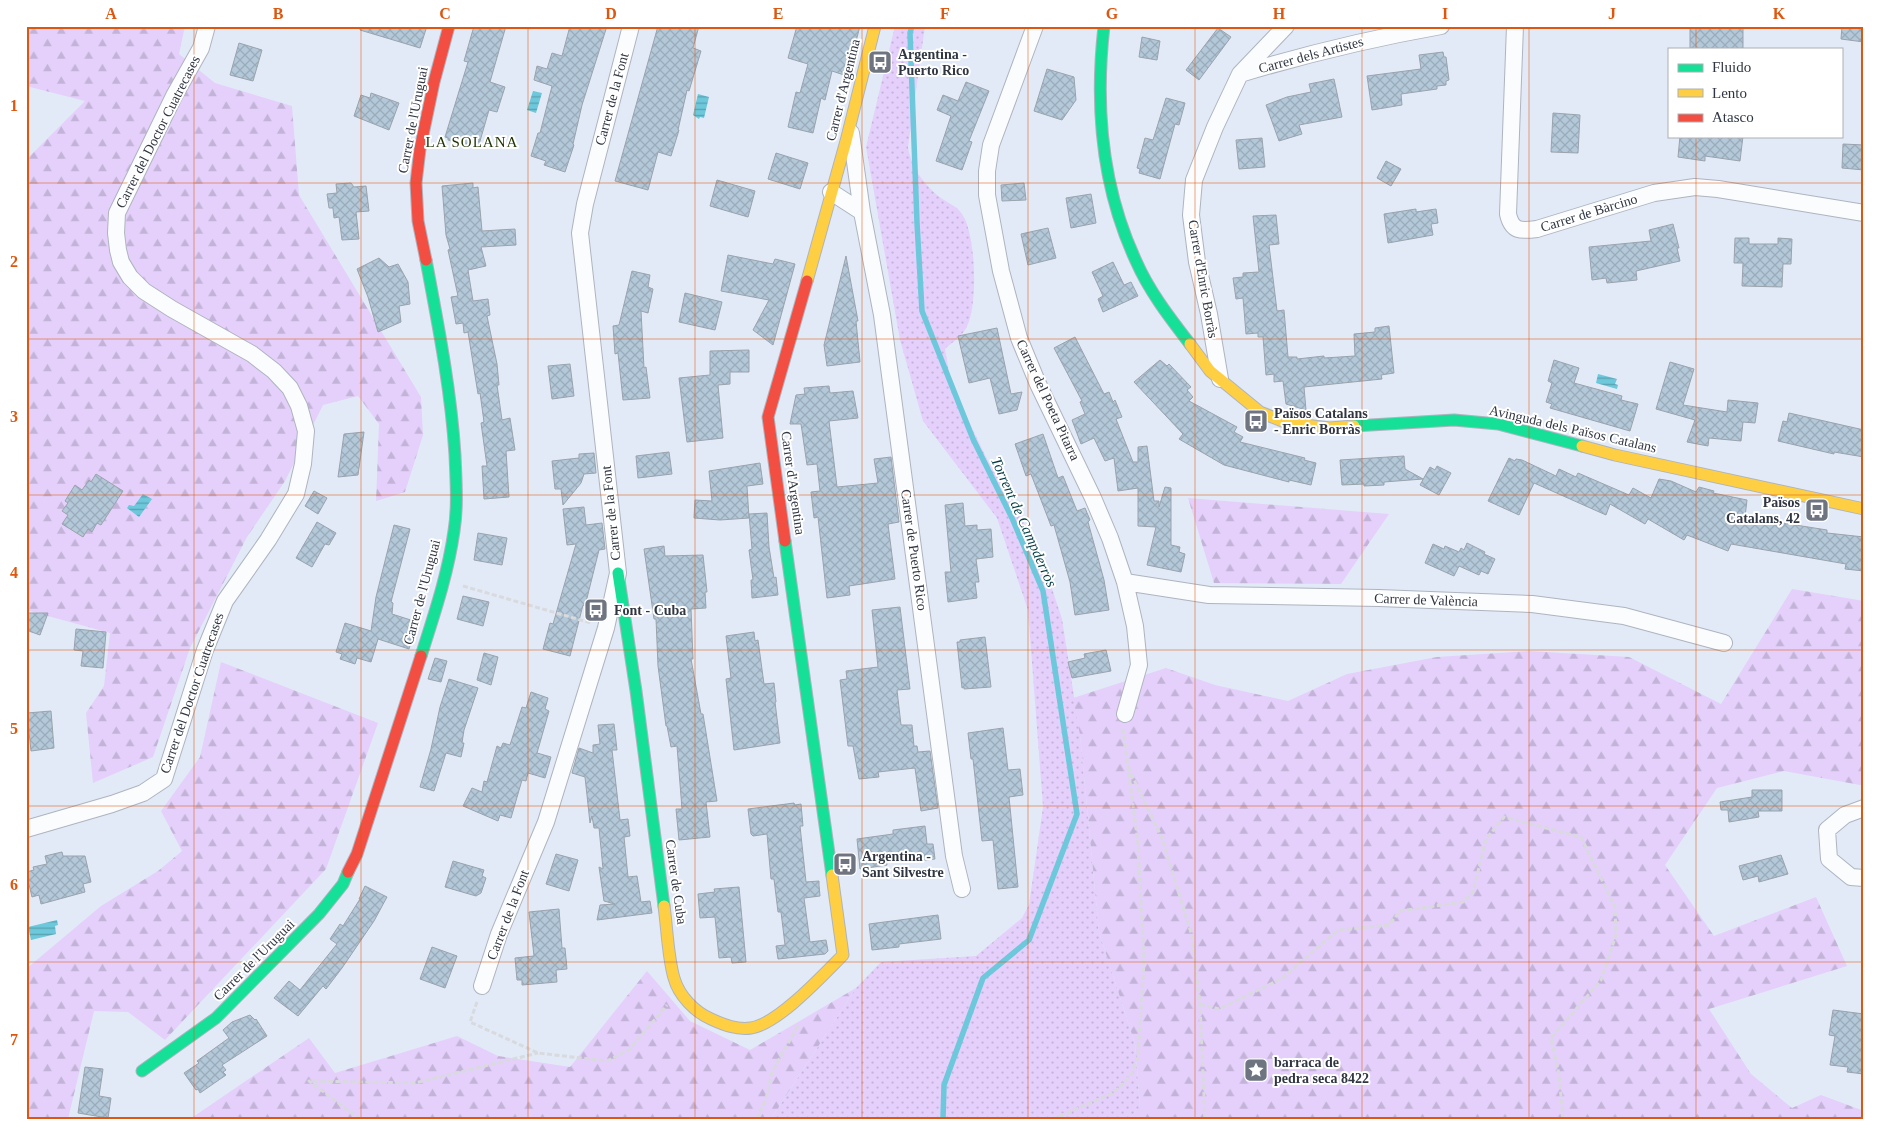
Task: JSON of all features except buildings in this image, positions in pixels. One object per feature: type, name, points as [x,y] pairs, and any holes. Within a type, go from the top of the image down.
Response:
[{"type":"street","name":"Carrer del Doctor Cuatrecases","points":[[26,829],[120,802],[143,793],[164,779],[205,650],[225,601],[268,540],[296,494],[306,431],[299,406],[290,388],[274,371],[252,354],[144,291],[130,276],[121,262],[118,250],[116,233],[117,213],[170,104],[201,48],[207,26]]},
{"type":"street","name":"Carrer de l'Uruguai","points":[[142,1071],[216,1018],[319,914],[343,884],[357,854],[444,580],[454,531],[457,490],[453,423],[438,322],[418,220],[416,183],[420,149],[434,82],[449,26]]},
{"type":"street","name":"Carrer de la Font","points":[[482,986],[498,934],[546,822],[606,628],[618,573],[580,233],[584,204],[631,26]]},
{"type":"street","name":"Carrer d'Argentina","points":[[843,956],[768,417],[850,126],[875,26]]},
{"type":"street","name":"Carrer del Poeta Pitarra","points":[[1035,26],[991,145],[987,171],[987,195],[994,241],[1019,338],[1038,384],[1093,498],[1110,538],[1125,582],[1135,626],[1139,665],[1125,714]]},
{"type":"street","name":"Avinguda dels Països Catalans","points":[[1104,26],[1101,54],[1100,116],[1105,155],[1116,209],[1136,262],[1160,304],[1210,371],[1260,412],[1287,423],[1330,428],[1454,420],[1498,424],[1615,455],[1864,509]]},
{"type":"street","name":"Carrer d'Enric Borràs","points":[[1220,379],[1209,314],[1197,262],[1191,215],[1194,180],[1215,127],[1240,74],[1286,26]]},
{"type":"street","name":"Carrer dels Artistes","points":[[1240,74],[1307,54],[1383,36],[1441,26]]},
{"type":"street","name":"Carrer de Bàrcino","points":[[1515,26],[1508,214],[1510,222],[1516,229],[1537,229],[1654,193],[1695,187],[1718,188],[1864,213]]},
{"type":"street","name":"Carrer de Puerto Rico","points":[[850,126],[862,212],[882,315],[954,856],[962,889]]},
{"type":"street","points":[[831,192],[862,212]]},
{"type":"street","name":"Carrer de Cuba","points":[[618,573],[636,691],[674,978],[679,992],[687,1003],[709,1019],[732,1028],[764,1025],[814,984],[843,956]]},
{"type":"street","name":"Carrer de València","points":[[1125,582],[1209,595],[1380,598],[1532,604],[1624,616],[1724,643]]},
{"type":"street","points":[[1864,808],[1845,815],[1827,830],[1830,860],[1851,877],[1864,878]]},
{"type":"path","points":[[444,580],[606,628]]},
{"type":"path","points":[[1053,1119],[1112,1093],[1132,1073],[1138,1057],[1144,961],[1138,843],[1123,734],[1125,714]]},
{"type":"path","points":[[1127,764],[1162,838],[1192,936],[1200,1004],[1205,1119]]},
{"type":"path","points":[[1200,1004],[1219,1009],[1281,978],[1338,930],[1389,925],[1400,911],[1463,902],[1473,892],[1486,839],[1504,817],[1581,837],[1615,907],[1616,935],[1601,980],[1551,1038],[1559,1074],[1563,1119]]},
{"type":"path","points":[[482,986],[470,1022],[538,1053],[607,1061],[629,1050],[679,992]]},
{"type":"path","points":[[757,1119],[766,1099],[772,1072],[800,1023]]},
{"type":"path","points":[[360,1119],[309,1081],[416,1083],[538,1053]]},
{"type":"green space","points":[[26,26],[185,26],[179,54],[215,83],[292,106],[299,195],[421,397],[423,435],[405,492],[376,501],[379,424],[358,396],[323,405],[285,481],[247,537],[190,648],[153,757],[93,783],[86,713],[104,686],[110,633],[26,610],[26,160],[85,101],[26,86]]},
{"type":"green space","points":[[895,26],[925,26],[908,147],[912,162],[920,176],[941,198],[962,214],[967,224],[973,254],[974,290],[969,320],[965,330],[945,349],[951,384],[987,459],[1039,549],[1062,619],[1080,735],[1099,932],[1135,1044],[1140,1106],[1129,1119],[771,1119],[856,988],[881,962],[976,956],[1022,918],[1029,905],[1043,807],[1028,610],[997,518],[923,421],[900,340],[866,147]]},
{"type":"green space","points":[[1188,498],[1389,514],[1341,584],[1214,583]]},
{"type":"green space","points":[[1792,589],[1864,601],[1864,783],[1860,785],[1784,771],[1717,788],[1665,865],[1714,936],[1816,897],[1847,966],[1709,1009],[1751,1074],[1792,1108],[1821,1095],[1864,1111],[1864,1119],[1129,1119],[1140,1106],[1135,1044],[1099,932],[1080,735],[1073,698],[1166,668],[1215,685],[1288,701],[1347,674],[1437,657],[1529,651],[1629,657],[1721,704]]},
{"type":"green space","points":[[221,662],[378,723],[326,869],[165,1040],[128,1012],[94,1011],[68,1119],[26,1119],[26,969],[101,906],[158,871],[182,851],[161,811],[200,757]]},
{"type":"green space","points":[[647,971],[690,1021],[750,1050],[856,988],[771,1119],[190,1119],[309,1038],[335,1073],[457,1036],[498,1056],[570,1067]]},
{"type":"water","points":[[533,91],[542,93],[536,113],[527,110]]},
{"type":"water","points":[[698,94],[709,97],[704,118],[700,117],[699,119],[693,115]]},
{"type":"water","points":[[1598,374],[1617,379],[1615,384],[1618,385],[1617,389],[1596,383]]},
{"type":"water","points":[[143,494],[152,499],[139,517],[127,508],[129,505],[134,506]]},
{"type":"water","points":[[57,920],[58,925],[55,926],[56,934],[31,940],[28,927]]},
{"type":"waterway","name":"Torrent de Campderròs","points":[[912,26],[910,33],[922,311],[973,439],[1012,518],[1043,591],[1077,814],[1029,940],[983,978],[944,1085],[943,1119]]},
{"type":"traffic: fast","points":[[1104,26],[1101,56],[1101,116],[1104,146],[1115,205],[1124,233],[1141,272],[1160,304],[1190,344]]},
{"type":"traffic: fast","points":[[421,656],[448,563],[454,531],[456,503],[455,455],[444,357],[426,260]]},
{"type":"traffic: fast","points":[[1354,426],[1454,420],[1498,424],[1582,446]]},
{"type":"traffic: fast","points":[[785,541],[832,875]]},
{"type":"traffic: fast","points":[[618,573],[636,691],[664,906]]},
{"type":"traffic: fast","points":[[142,1071],[216,1018],[319,914],[343,884],[348,872]]},
{"type":"traffic: slow","points":[[807,281],[846,141],[875,26]]},
{"type":"traffic: slow","points":[[1190,344],[1210,371],[1260,412],[1287,423],[1330,428],[1354,426]]},
{"type":"traffic: slow","points":[[1582,446],[1615,455],[1864,509]]},
{"type":"traffic: slow","points":[[664,906],[672,970],[676,985],[684,997],[694,1008],[711,1019],[731,1026],[751,1028],[762,1025],[774,1018],[800,998],[843,955],[832,875]]},
{"type":"traffic: jam","points":[[426,260],[418,221],[416,183],[420,149],[434,82],[449,26]]},
{"type":"traffic: jam","points":[[785,541],[768,417],[807,281]]},
{"type":"traffic: jam","points":[[348,872],[357,854],[421,656]]},
{"type":"place","name":"Argentina - Puerto Rico","points":[[880,62]]},
{"type":"place","name":"Països Catalans - Enric Borràs","points":[[1256,421]]},
{"type":"place","name":"Països Catalans, 42","points":[[1817,510]]},
{"type":"place","name":"Font - Cuba","points":[[596,610]]},
{"type":"place","name":"Argentina - Sant Silvestre","points":[[845,864]]},
{"type":"place","name":"barraca de pedra seca 8422","points":[[1256,1070]]},
{"type":"district","name":"LA SOLANA","points":[[472,142]]}]
